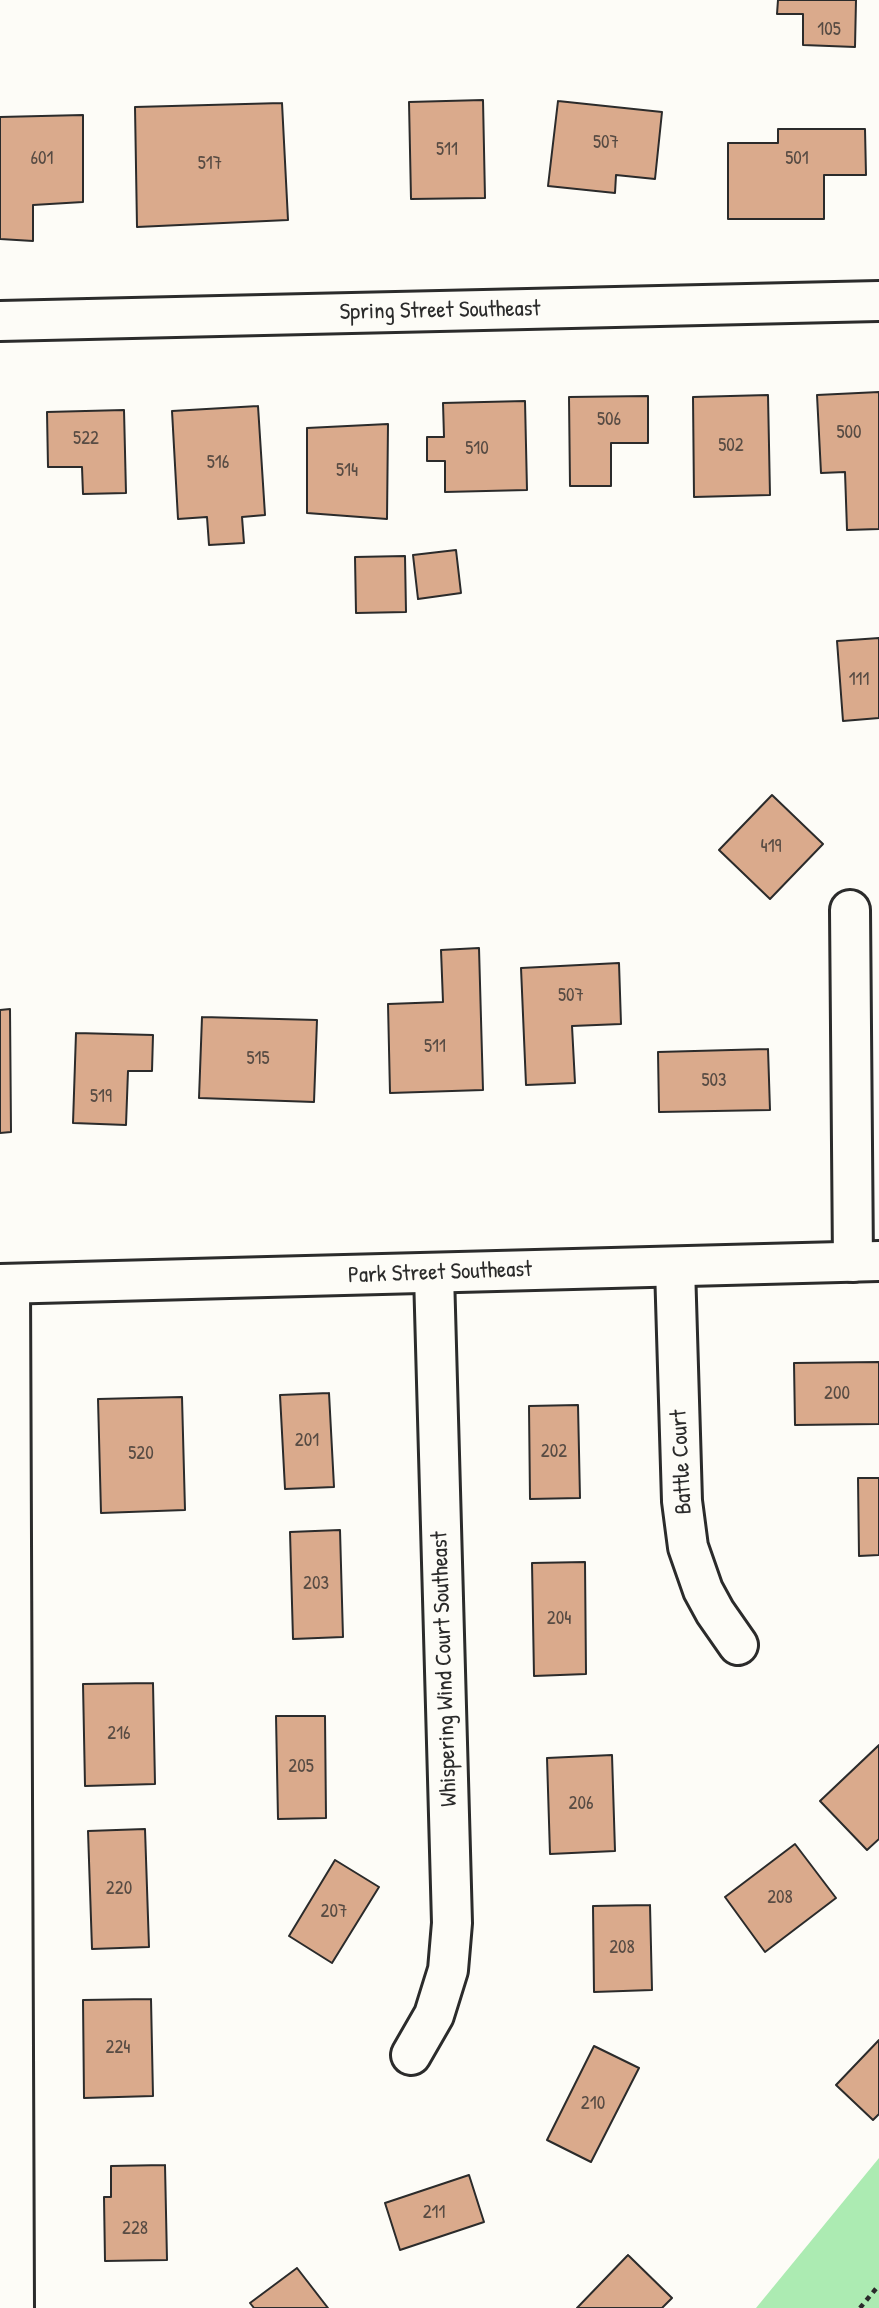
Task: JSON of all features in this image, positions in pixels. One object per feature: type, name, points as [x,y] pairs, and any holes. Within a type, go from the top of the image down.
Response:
[{"type":"street","name":"Spring Street Southeast","points":[[0,321],[879,301]]},
{"type":"street","points":[[850,910],[866,1261]]},
{"type":"street","name":"Park Street Southeast","points":[[5,1284],[866,1261]]},
{"type":"street","name":"Battle Court","points":[[675,1267],[682,1501],[688,1547],[703,1590],[738,1644]]},
{"type":"street","name":"Whispering Wind Court Southeast","points":[[411,2055],[434,2015],[448,1970],[452,1923],[434,1273]]},
{"type":"street","points":[[5,1284],[14,2308]]},
{"type":"path","points":[[860,2308],[879,2285]]},
{"type":"green space","points":[[879,2158],[879,2308],[756,2308]]},
{"type":"building","points":[[778,0],[856,0],[855,47],[803,45],[803,14],[777,14]]},
{"type":"building","points":[[483,100],[485,198],[411,199],[409,102]]},
{"type":"building","points":[[558,101],[662,112],[655,179],[616,175],[615,193],[548,186]]},
{"type":"building","points":[[282,103],[288,220],[137,227],[135,107]]},
{"type":"building","points":[[83,115],[83,202],[33,205],[33,241],[0,239],[0,117]]},
{"type":"building","points":[[778,129],[865,129],[866,175],[824,175],[824,219],[728,219],[728,143],[778,143]]},
{"type":"building","points":[[879,392],[879,529],[847,530],[845,472],[821,473],[817,395]]},
{"type":"building","points":[[768,395],[770,495],[694,497],[693,397]]},
{"type":"building","points":[[648,396],[648,443],[611,443],[611,486],[570,486],[569,397]]},
{"type":"building","points":[[525,401],[527,490],[445,492],[445,461],[427,461],[427,437],[444,437],[443,403]]},
{"type":"building","points":[[258,406],[265,515],[242,517],[244,543],[209,545],[207,517],[178,519],[172,411]]},
{"type":"building","points":[[124,410],[126,493],[83,494],[82,467],[48,467],[47,412]]},
{"type":"building","points":[[388,424],[387,519],[307,513],[307,428]]},
{"type":"building","points":[[456,550],[461,593],[418,599],[413,555]]},
{"type":"building","points":[[405,556],[406,612],[356,613],[355,557]]},
{"type":"building","points":[[879,638],[879,718],[843,721],[837,641]]},
{"type":"building","points":[[772,795],[823,844],[770,899],[719,850]]},
{"type":"building","points":[[479,948],[483,1090],[390,1093],[388,1004],[443,1002],[441,950]]},
{"type":"building","points":[[619,963],[621,1024],[572,1026],[575,1083],[526,1085],[521,968]]},
{"type":"building","points":[[10,1009],[11,1132],[0,1133],[0,1010]]},
{"type":"building","points":[[202,1017],[317,1020],[314,1102],[199,1098]]},
{"type":"building","points":[[76,1033],[153,1035],[152,1071],[128,1071],[126,1125],[73,1123]]},
{"type":"building","points":[[768,1049],[770,1110],[659,1112],[658,1052]]},
{"type":"building","points":[[879,1362],[879,1424],[795,1425],[794,1363]]},
{"type":"building","points":[[329,1393],[334,1487],[285,1489],[280,1395]]},
{"type":"building","points":[[182,1397],[185,1510],[101,1513],[98,1399]]},
{"type":"building","points":[[578,1405],[580,1498],[530,1499],[529,1406]]},
{"type":"building","points":[[858,1478],[879,1478],[879,1555],[859,1556]]},
{"type":"building","points":[[340,1530],[343,1637],[293,1639],[290,1532]]},
{"type":"building","points":[[585,1562],[586,1674],[534,1676],[532,1563]]},
{"type":"building","points":[[153,1683],[155,1784],[85,1786],[83,1684]]},
{"type":"building","points":[[276,1716],[325,1716],[326,1818],[278,1819]]},
{"type":"building","points":[[879,1745],[879,1839],[867,1850],[820,1801]]},
{"type":"building","points":[[612,1755],[615,1851],[550,1854],[547,1758]]},
{"type":"building","points":[[145,1829],[149,1947],[92,1949],[88,1831]]},
{"type":"building","points":[[795,1844],[836,1898],[765,1952],[725,1897]]},
{"type":"building","points":[[335,1860],[379,1887],[332,1963],[289,1936]]},
{"type":"building","points":[[650,1905],[652,1990],[594,1992],[593,1906]]},
{"type":"building","points":[[151,1999],[153,2096],[84,2098],[83,2000]]},
{"type":"building","points":[[879,2040],[879,2114],[873,2120],[836,2085]]},
{"type":"building","points":[[594,2046],[639,2068],[591,2162],[547,2140]]},
{"type":"building","points":[[165,2165],[167,2260],[105,2261],[104,2197],[111,2197],[111,2166]]},
{"type":"building","points":[[469,2175],[484,2222],[400,2250],[385,2203]]},
{"type":"building","points":[[628,2255],[672,2298],[662,2308],[577,2308]]},
{"type":"building","points":[[297,2268],[328,2308],[254,2308],[250,2303]]}]
